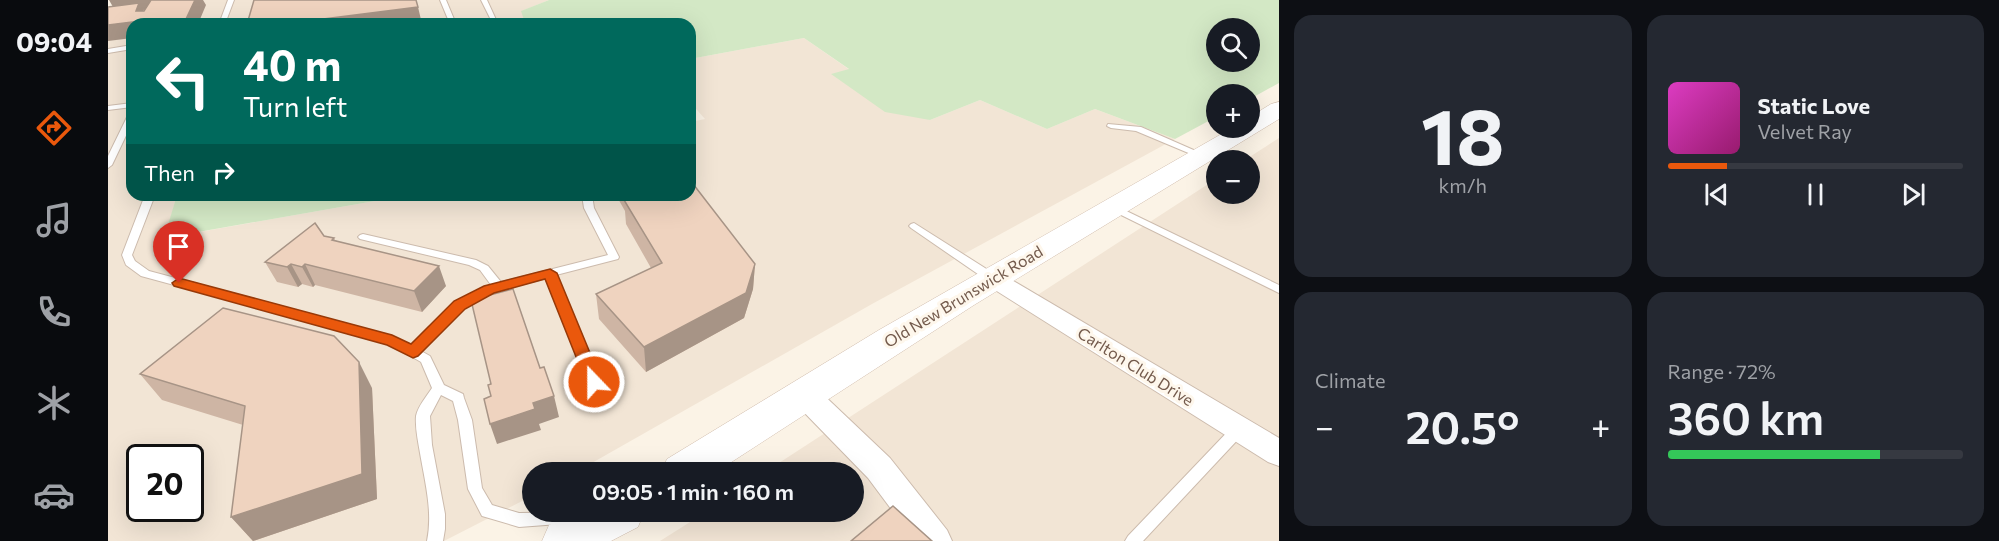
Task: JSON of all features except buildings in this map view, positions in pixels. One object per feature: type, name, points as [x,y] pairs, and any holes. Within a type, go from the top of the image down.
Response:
[{"type":"main road","name":"Old New Brunswick Road","points":[[1260,120],[1279,109]]},
{"type":"main road","name":"Old New Brunswick Road","points":[[697,462],[803,393],[992,278],[1230,138]]},
{"type":"main road","points":[[565,541],[602,522]]},
{"type":"street","name":"Carlton Club Drive","points":[[992,278],[1279,453]]},
{"type":"street","points":[[803,393],[879,468],[935,541]]},
{"type":"lane","points":[[224,18],[231,0]]},
{"type":"lane","points":[[443,0],[450,18]]},
{"type":"lane","points":[[484,0],[493,18]]},
{"type":"lane","points":[[108,51],[126,48]]},
{"type":"lane","points":[[108,108],[126,106]]},
{"type":"lane","points":[[1111,126],[1138,129],[1201,155]]},
{"type":"lane","points":[[108,165],[126,128]]},
{"type":"lane","points":[[148,201],[128,255],[130,263],[145,274],[392,340],[426,359],[439,388],[458,398],[467,431],[475,489],[487,512],[522,520]]},
{"type":"lane","points":[[413,352],[459,305],[489,290],[614,257],[587,201]]},
{"type":"lane","points":[[1113,207],[1279,289]]},
{"type":"lane","points":[[914,226],[992,278]]},
{"type":"lane","points":[[363,237],[472,262],[484,267],[499,287]]},
{"type":"lane","points":[[550,273],[594,382]]},
{"type":"lane","points":[[435,541],[437,536],[435,511],[423,415],[439,388]]},
{"type":"lane","points":[[1133,541],[1239,429]]},
{"type":"shaded area","points":[[192,0],[549,0],[522,11],[524,18],[126,18],[126,201],[175,201],[165,238],[375,201],[696,201],[696,121],[705,119],[696,109],[696,58],[804,38],[850,70],[832,74],[930,120],[980,100],[1047,129],[1095,109],[1175,139],[872,304],[594,462],[522,462],[522,501],[444,541],[108,541],[108,10]]},
{"type":"shaded area","points":[[1279,138],[1279,541],[660,541],[690,522],[864,522],[864,462],[780,462],[1206,185],[1206,204],[1260,204],[1260,150]]},
{"type":"green space","points":[[549,0],[1279,0],[1279,83],[1260,93],[1260,84],[1206,84],[1206,122],[1175,139],[1095,109],[1047,129],[980,100],[930,120],[885,112],[831,74],[849,69],[804,38],[696,58],[696,18],[523,18],[521,11]]},
{"type":"green space","points":[[175,201],[375,201],[164,238]]},
{"type":"route","points":[[179,283],[392,340],[413,352],[459,305],[489,290],[550,273],[594,382]]}]
